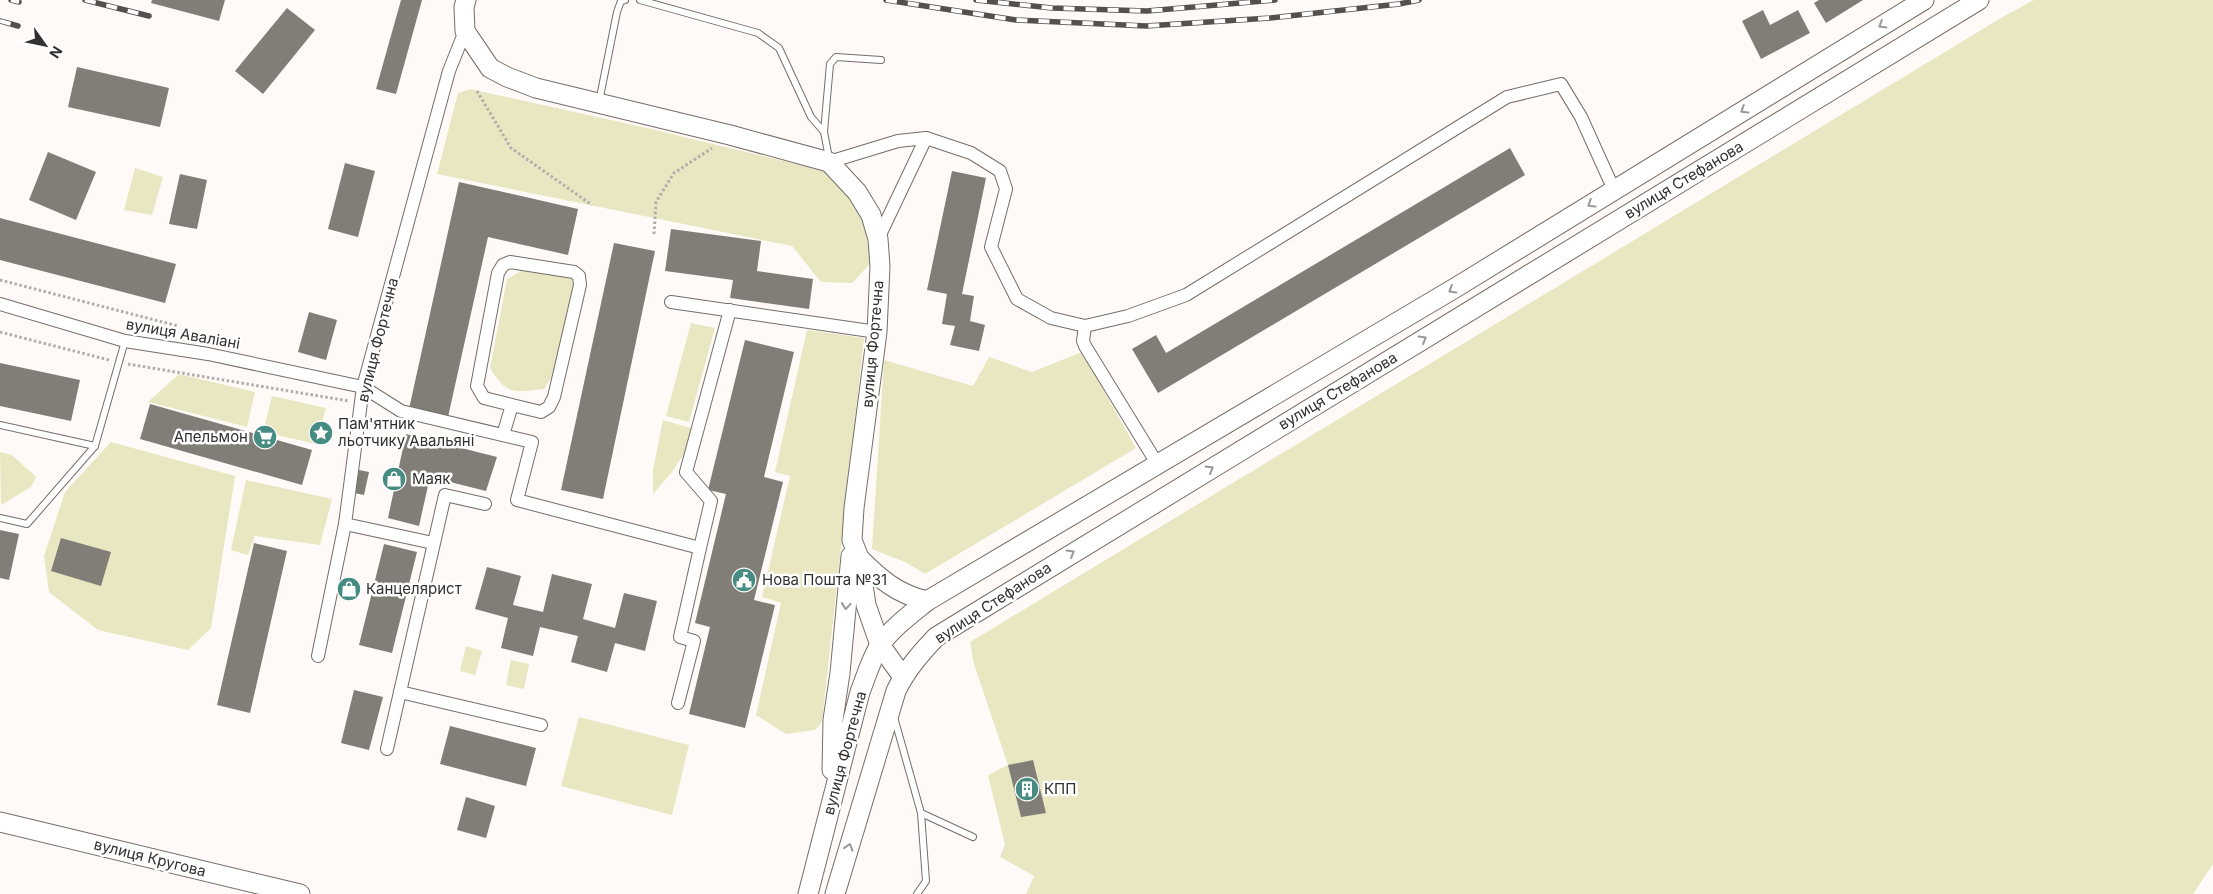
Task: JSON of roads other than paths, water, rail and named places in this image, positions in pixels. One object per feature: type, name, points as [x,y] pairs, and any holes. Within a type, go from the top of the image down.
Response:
[{"type":"main road","name":"вулиця Фортечна","points":[[465,31],[464,7],[466,0]]},
{"type":"main road","name":"вулиця Стефанова","points":[[880,645],[905,619],[927,601],[1455,288],[1924,0]]},
{"type":"main road","name":"вулиця Стефанова","points":[[835,894],[891,707],[903,676],[936,637],[1979,0]]},
{"type":"main road","points":[[465,31],[490,68],[536,88],[730,135],[829,162]]},
{"type":"main road","name":"вулиця Фортечна","points":[[808,894],[860,692],[880,645],[866,605],[858,558],[852,540],[854,508],[878,332],[880,266],[878,240],[871,215],[857,192],[829,162]]},
{"type":"main road","points":[[832,802],[834,720],[852,540]]},
{"type":"main road","points":[[858,558],[887,584],[908,597],[927,601]]},
{"type":"main road","points":[[880,645],[903,676]]},
{"type":"main road","name":"вулиця Кругова","points":[[0,822],[300,894]]},
{"type":"street","name":"вулиця Фортечна","points":[[318,656],[345,524],[364,387],[449,71],[465,31]]},
{"type":"street","points":[[829,162],[898,141],[926,138],[971,153],[1000,171],[1006,189],[991,247],[1017,298],[1051,318],[1085,326],[1128,316],[1186,295],[1506,97],[1562,84],[1581,118],[1614,190]]},
{"type":"street","points":[[878,240],[926,138]]},
{"type":"street","points":[[510,262],[574,272],[579,276],[580,285],[554,396],[549,407],[540,412],[512,405],[484,398],[477,386],[498,273],[502,265],[510,262]]},
{"type":"street","points":[[670,302],[878,332]]},
{"type":"street","name":"вулиця Аваліані","points":[[0,304],[125,341],[208,354],[364,387],[401,410],[532,442],[517,500],[700,548]]},
{"type":"street","points":[[678,703],[694,641],[680,637],[711,501],[686,472],[730,310]]},
{"type":"street","points":[[1085,326],[1083,341],[1085,346],[1158,465]]},
{"type":"street","points":[[503,434],[512,405]]},
{"type":"street","points":[[387,749],[445,494],[485,504]]},
{"type":"street","points":[[345,524],[433,543]]},
{"type":"street","points":[[400,692],[541,725]]},
{"type":"lane","points":[[599,104],[617,12],[621,2],[625,0]]},
{"type":"lane","points":[[640,0],[758,32],[770,40],[779,48],[811,117],[824,132]]},
{"type":"lane","points":[[829,162],[824,132],[830,64],[836,57],[881,60]]},
{"type":"lane","points":[[0,518],[27,524],[95,446],[125,341]]},
{"type":"lane","points":[[0,425],[95,446]]},
{"type":"lane","points":[[891,707],[921,813],[926,881],[917,894]]},
{"type":"lane","points":[[921,813],[973,837]]},
{"type":"railway","points":[[11,0],[19,2]]},
{"type":"railway","points":[[85,0],[149,16]]},
{"type":"railway","points":[[886,0],[1016,20],[1146,26],[1270,18],[1399,4],[1419,0]]},
{"type":"railway","points":[[976,0],[1052,8],[1147,11],[1275,0]]},
{"type":"railway","points":[[0,21],[18,26]]},
{"type":"place","name":"Пам'ятник льотчику Авальяні","points":[[321,433]]},
{"type":"place","name":"Апельмон","points":[[265,437]]},
{"type":"place","name":"Маяк","points":[[394,479]]},
{"type":"place","name":"Нова Пошта №31","points":[[744,580]]},
{"type":"place","name":"Канцелярист","points":[[349,589]]},
{"type":"place","name":"КПП","points":[[1027,789]]}]
